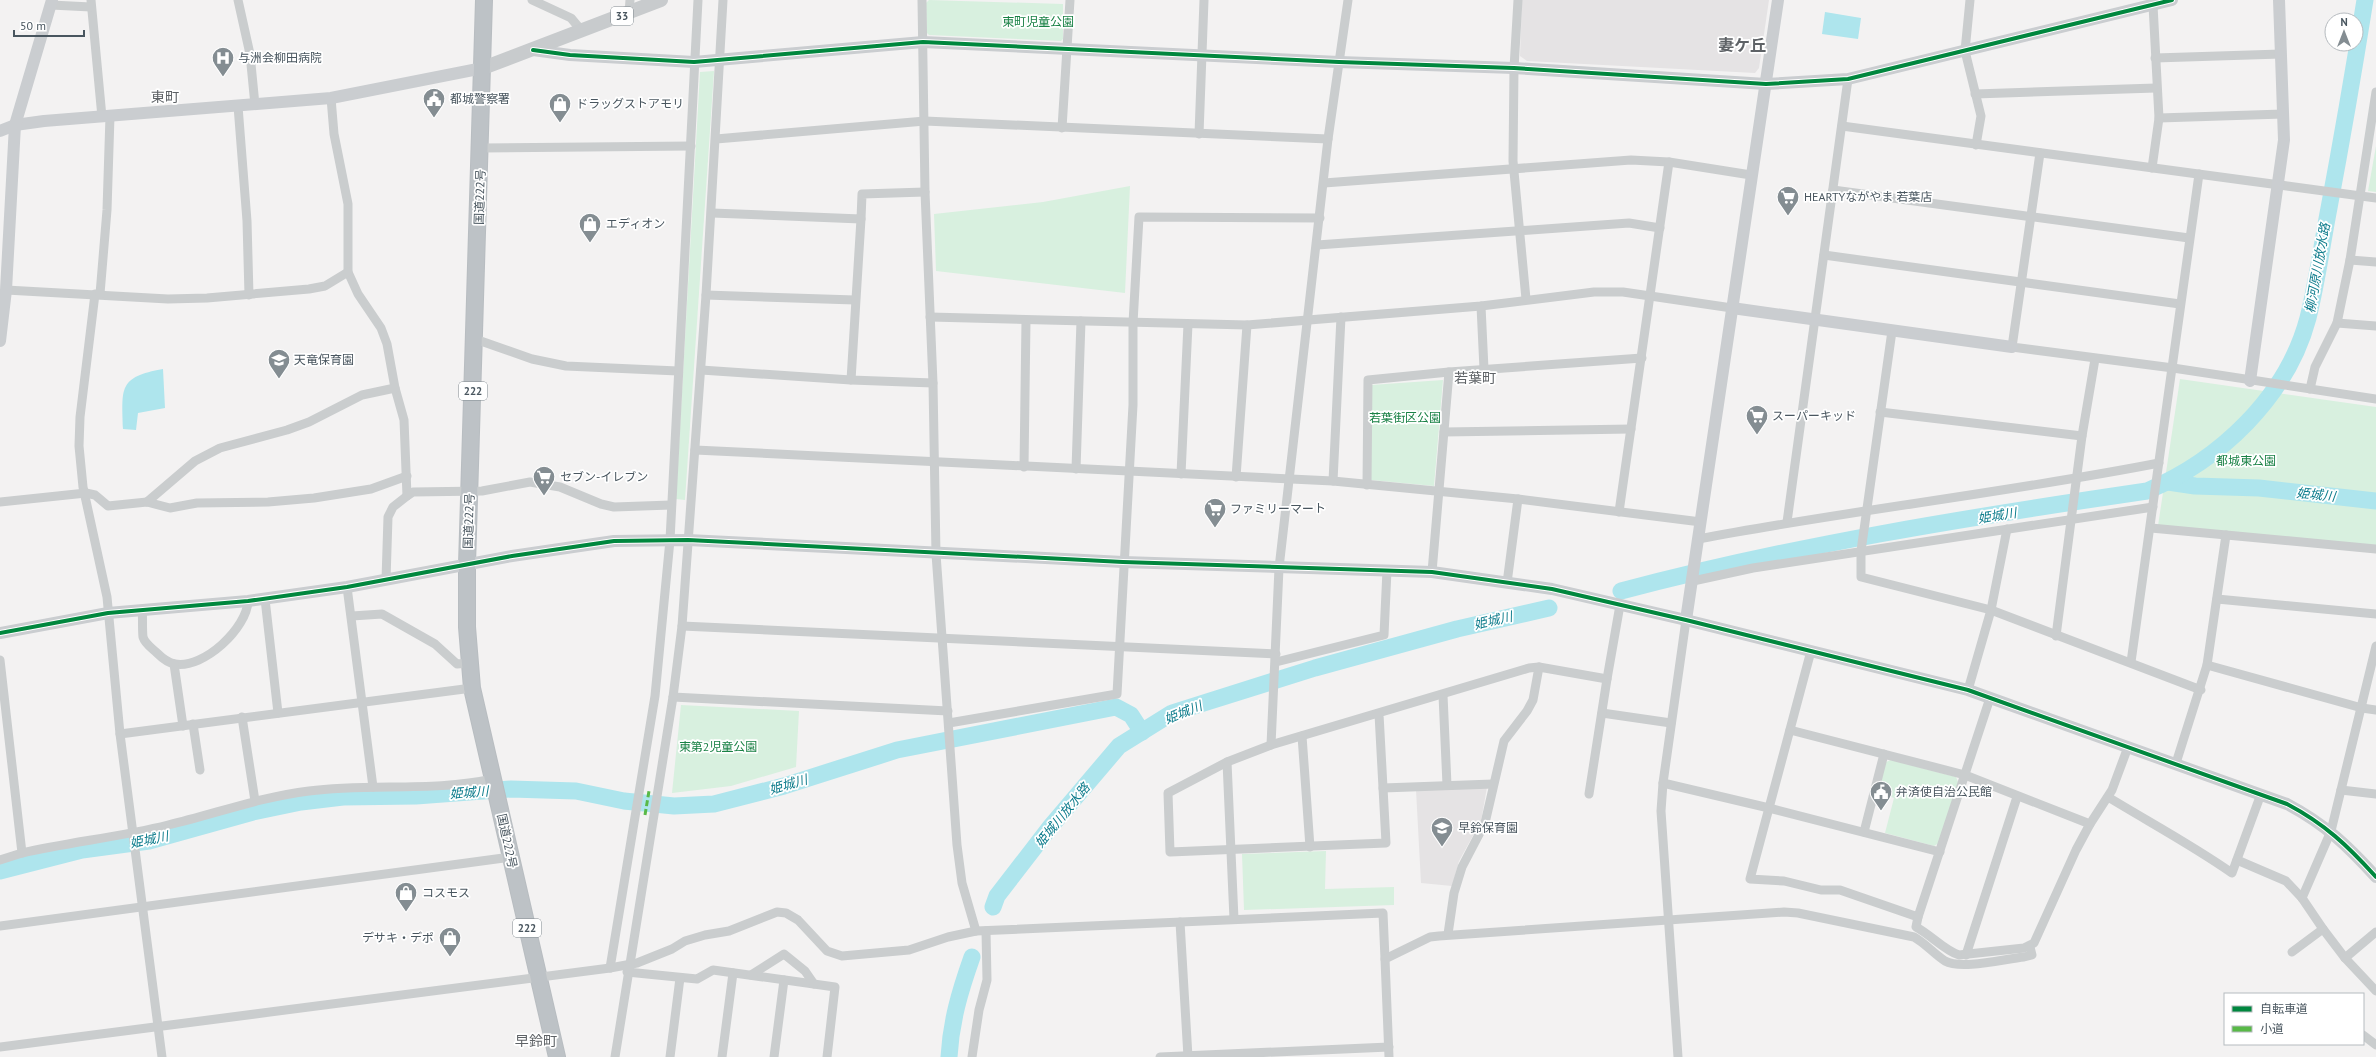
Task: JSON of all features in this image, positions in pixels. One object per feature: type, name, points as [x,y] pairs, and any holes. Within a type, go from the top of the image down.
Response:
[{"type":"highway","name":"国道222号","points":[[484,0],[482,148],[467,565],[469,664],[472,688],[557,1057]]},
{"type":"main road","name":"33","points":[[483,68],[533,50],[581,30],[630,6],[661,0]]},
{"type":"street","points":[[238,0],[250,54],[255,105]]},
{"type":"street","points":[[532,0],[549,3],[571,18],[581,30]]},
{"type":"street","points":[[610,968],[656,696],[670,540],[698,0]]},
{"type":"street","points":[[615,1057],[628,968],[673,697],[682,626],[712,213],[723,0]]},
{"type":"street","points":[[922,0],[925,192],[933,383],[936,554],[959,867],[981,931],[987,980],[979,1010],[972,1057]]},
{"type":"street","points":[[1062,128],[1070,0]]},
{"type":"street","points":[[1199,134],[1204,0]]},
{"type":"street","points":[[1271,745],[1279,568],[1291,479],[1307,320],[1317,246],[1328,139],[1348,0]]},
{"type":"street","points":[[1518,0],[1514,68],[1514,168],[1521,231],[1526,299]]},
{"type":"street","points":[[1678,1057],[1661,811],[1663,784],[1751,175],[1778,0]]},
{"type":"street","points":[[1970,0],[1965,51],[1981,116],[1976,145]]},
{"type":"street","points":[[533,50],[570,55],[694,62],[923,42],[1202,54],[1339,62],[1514,68],[1766,84],[1848,79],[2172,0]]},
{"type":"street","points":[[2250,381],[2284,140],[2279,0]]},
{"type":"street","points":[[0,341],[6,290],[15,125],[52,3],[91,3],[106,117],[107,210],[98,294],[79,430],[81,467],[107,596],[120,734],[162,1057]]},
{"type":"street","points":[[2152,168],[2158,118],[2153,5]]},
{"type":"street","points":[[2155,58],[2281,54]]},
{"type":"street","points":[[0,131],[15,125],[331,98],[483,68]]},
{"type":"street","points":[[1787,522],[1848,79]]},
{"type":"street","points":[[1975,94],[2156,88]]},
{"type":"street","points":[[2310,389],[2315,367],[2337,323],[2350,260],[2357,197],[2376,92]]},
{"type":"street","points":[[331,98],[334,134],[348,204],[348,272],[358,294],[381,328],[387,344],[395,388],[404,420],[407,496]]},
{"type":"street","points":[[238,106],[247,214],[249,295]]},
{"type":"street","points":[[2158,118],[2283,114]]},
{"type":"street","points":[[716,139],[925,121],[1328,139]]},
{"type":"street","points":[[1842,126],[2199,174],[2357,197],[2376,198]]},
{"type":"street","points":[[482,148],[691,146]]},
{"type":"street","points":[[2012,347],[2040,153]]},
{"type":"street","points":[[1324,183],[1631,160],[1669,162],[1751,175]]},
{"type":"street","points":[[1619,512],[1669,162]]},
{"type":"street","points":[[2131,662],[2199,174]]},
{"type":"street","points":[[1833,190],[2031,218],[2189,238]]},
{"type":"street","points":[[851,380],[862,194],[925,192]]},
{"type":"street","points":[[712,213],[861,219]]},
{"type":"street","points":[[949,724],[1117,694],[1118,647],[1133,405],[1133,323],[1139,217],[1320,218]]},
{"type":"street","points":[[1317,246],[1629,223],[1660,228]]},
{"type":"street","points":[[1824,255],[2022,281],[2180,304]]},
{"type":"street","points":[[2350,260],[2376,262]]},
{"type":"street","points":[[6,290],[98,294],[126,298],[168,299],[249,295],[309,290],[325,286],[348,272]]},
{"type":"street","points":[[930,316],[1026,320],[1247,325],[1481,306],[1526,299],[1594,292],[1623,292],[1892,331],[2095,359],[2173,368],[2250,381],[2376,399]]},
{"type":"street","points":[[706,295],[855,300]]},
{"type":"street","points":[[1481,306],[1484,369]]},
{"type":"street","points":[[1333,481],[1341,317]]},
{"type":"street","points":[[1024,467],[1026,320]]},
{"type":"street","points":[[1076,469],[1081,321]]},
{"type":"street","points":[[2337,323],[2376,326]]},
{"type":"street","points":[[1181,474],[1188,324]]},
{"type":"street","points":[[1236,477],[1247,325]]},
{"type":"street","points":[[1892,331],[1861,550],[1861,577],[1991,610],[2056,636],[2131,662],[2201,690]]},
{"type":"street","points":[[475,339],[532,359],[566,366],[678,371]]},
{"type":"street","points":[[1367,485],[1368,380],[1484,369],[1642,358]]},
{"type":"street","points":[[2056,636],[2082,436],[2095,359]]},
{"type":"street","points":[[701,370],[851,380],[933,383]]},
{"type":"street","points":[[1432,572],[1449,372]]},
{"type":"street","points":[[147,502],[196,461],[220,448],[287,430],[362,395],[395,388]]},
{"type":"street","points":[[1880,412],[2082,436]]},
{"type":"street","points":[[1444,432],[1631,429]]},
{"type":"street","points":[[695,450],[1333,481],[1438,493],[1518,499],[1701,522]]},
{"type":"street","points":[[1698,541],[1787,522],[1867,512],[2077,479],[2158,463]]},
{"type":"street","points":[[0,502],[86,493],[96,495],[108,506],[147,502],[170,508],[197,502],[268,502],[314,498],[371,490],[406,476]]},
{"type":"street","points":[[386,580],[388,517],[393,507],[413,492],[470,491],[530,482],[560,487],[601,504],[614,507],[671,505]]},
{"type":"street","points":[[1507,583],[1518,499]]},
{"type":"street","points":[[1693,578],[1861,550],[2071,520],[2153,504]]},
{"type":"street","points":[[2150,528],[2376,549]]},
{"type":"street","points":[[1968,690],[1991,610],[2007,529]]},
{"type":"street","points":[[2176,763],[2201,690],[2207,665],[2226,535]]},
{"type":"street","points":[[0,633],[108,613],[248,601],[347,587],[567,546],[614,541],[688,540],[936,554],[1279,568],[1432,572],[1552,589],[1686,620],[1968,690],[2176,763],[2294,807],[2331,831],[2376,877]]},
{"type":"street","points":[[682,626],[1118,647],[1276,658],[1384,635],[1387,570]]},
{"type":"street","points":[[347,587],[352,616],[373,787]]},
{"type":"street","points":[[264,599],[278,713]]},
{"type":"street","points":[[2217,600],[2376,614]]},
{"type":"street","points":[[142,609],[143,638],[146,643],[174,664],[189,664],[199,661],[222,644],[247,611],[248,601]]},
{"type":"street","points":[[1589,794],[1620,605]]},
{"type":"street","points":[[352,616],[382,614],[436,644],[457,664],[469,664]]},
{"type":"street","points":[[2302,898],[2331,831],[2376,646]]},
{"type":"street","points":[[1811,651],[1750,880],[1784,881],[1821,890],[1840,890],[1918,917]]},
{"type":"street","points":[[0,660],[22,853]]},
{"type":"street","points":[[174,664],[183,726]]},
{"type":"street","points":[[2207,665],[2362,708],[2376,710]]},
{"type":"street","points":[[1379,714],[1386,843],[1170,852],[1168,793],[1227,762],[1271,745],[1539,667],[1607,679]]},
{"type":"street","points":[[1448,934],[1454,893],[1462,867],[1484,823],[1504,741],[1527,711],[1533,700],[1539,667]]},
{"type":"street","points":[[120,734],[472,688]]},
{"type":"street","points":[[1443,695],[1447,786]]},
{"type":"street","points":[[673,697],[948,711]]},
{"type":"street","points":[[1990,698],[1916,927],[1930,934],[1952,954],[1966,955],[2030,947],[2034,943],[2076,850],[2090,824],[2108,796],[2128,747]]},
{"type":"street","points":[[1602,713],[1671,723]]},
{"type":"street","points":[[242,717],[255,801]]},
{"type":"street","points":[[194,724],[200,770]]},
{"type":"street","points":[[1790,730],[1965,775],[2090,824]]},
{"type":"street","points":[[1302,736],[1310,847]]},
{"type":"street","points":[[1864,832],[1884,754]]},
{"type":"street","points":[[1227,762],[1234,919]]},
{"type":"street","points":[[0,860],[22,853],[74,841],[168,825],[255,801],[329,788],[431,786],[493,779]]},
{"type":"street","points":[[1383,788],[1493,784]]},
{"type":"street","points":[[1663,784],[1769,808],[1940,852]]},
{"type":"street","points":[[2341,790],[2376,794]]},
{"type":"street","points":[[2108,796],[2181,841],[2195,847],[2232,873],[2261,794]]},
{"type":"street","points":[[1966,955],[2017,796]]},
{"type":"street","points":[[0,926],[511,857]]},
{"type":"street","points":[[2237,860],[2286,881],[2302,898],[2345,958],[2376,991]]},
{"type":"street","points":[[628,968],[685,941],[705,935],[729,931],[777,912],[786,913],[798,920],[827,950],[842,956],[909,950],[948,936],[981,931],[1382,913],[1389,1057]]},
{"type":"street","points":[[1385,959],[1430,937],[1448,934],[1668,919],[1798,913],[1914,936],[1924,942],[1945,961],[1959,966],[2024,958],[2032,955],[2030,947]]},
{"type":"street","points":[[1180,922],[1188,1056]]},
{"type":"street","points":[[2292,952],[2323,929]]},
{"type":"street","points":[[2345,958],[2376,932]]},
{"type":"street","points":[[751,975],[784,954],[805,971],[814,984]]},
{"type":"street","points":[[0,1047],[538,977],[610,968],[628,968],[680,978],[697,979],[713,970],[835,987],[827,1057]]},
{"type":"street","points":[[722,1057],[733,973]]},
{"type":"street","points":[[670,1057],[680,978]]},
{"type":"street","points":[[774,1057],[784,980]]},
{"type":"street","points":[[2364,1036],[2375,1041]]},
{"type":"street","points":[[1160,1057],[1389,1047]]},
{"type":"shaded area","points":[[1522,0],[1769,0],[1759,68],[1755,73],[1527,61],[1520,56]]},
{"type":"shaded area","name":"早鈴保育園","points":[[1487,787],[1481,821],[1459,861],[1452,886],[1421,883],[1416,790]]},
{"type":"green space","name":"東町児童公園","points":[[929,0],[1063,4],[1063,39],[1061,41],[929,35],[927,33],[926,3]]},
{"type":"green space","points":[[714,71],[685,500],[676,499],[700,72]]},
{"type":"green space","points":[[2376,146],[2376,192],[2368,191]]},
{"type":"green space","points":[[1130,186],[1125,293],[936,271],[934,214],[1043,202]]},
{"type":"green space","name":"都城東公園","points":[[2180,379],[2376,407],[2376,545],[2158,526]]},
{"type":"green space","name":"若葉街区公園","points":[[1443,380],[1434,486],[1371,480],[1371,385]]},
{"type":"green space","name":"東第2児童公園","points":[[681,705],[799,711],[796,767],[731,786],[672,793]]},
{"type":"green space","points":[[1891,760],[1956,777],[1958,782],[1939,843],[1934,846],[1885,833],[1894,798],[1878,792],[1886,762]]},
{"type":"green space","points":[[1326,851],[1325,889],[1394,887],[1394,905],[1244,910],[1242,854]]},
{"type":"water","points":[[1825,12],[1861,18],[1858,39],[1822,34]]},
{"type":"water","points":[[163,369],[165,408],[138,413],[136,430],[123,429],[123,394],[130,381],[148,372]]},
{"type":"waterway","name":"姫城川","points":[[1621,591],[1817,546],[1948,522],[2147,491],[2174,478],[2200,462],[2224,443],[2247,422],[2267,399],[2284,374],[2298,347],[2308,318],[2339,156],[2365,0]]},
{"type":"waterway","name":"姫城川","points":[[2168,482],[2195,486],[2259,488],[2376,501]]},
{"type":"waterway","name":"姫城川","points":[[993,907],[997,896],[1051,826],[1119,746],[1172,713],[1315,668],[1457,629],[1549,608]]},
{"type":"waterway","name":"姫城川","points":[[0,871],[82,850],[149,841],[253,812],[301,802],[343,797],[416,796],[511,789],[576,791],[624,801],[674,806],[714,804],[784,786],[897,750],[1116,707],[1131,715],[1142,732]]},
{"type":"waterway","name":"姫城川放水路","points":[[949,1057],[957,1006],[972,957]]},
{"type":"marked path","points":[[645,815],[649,791]]},
{"type":"cycle path","points":[[533,50],[570,55],[694,62],[923,42],[1339,62],[1514,68],[1766,84],[1848,79],[2172,0]]},
{"type":"cycle path","points":[[0,633],[108,613],[248,601],[347,587],[512,556],[614,541],[688,540],[1123,562],[1432,572],[1552,589],[1686,620],[1968,690],[2287,804],[2313,819],[2335,836],[2356,855],[2376,877]]},
{"type":"place","name":"与洲会柳田病院","points":[[223,78]]},
{"type":"place","name":"都城警察署","points":[[434,118]]},
{"type":"place","name":"ドラッグストアモリ","points":[[560,124]]},
{"type":"place","name":"HEARTYながやま 若葉店","points":[[1788,216]]},
{"type":"place","name":"エディオン","points":[[590,244]]},
{"type":"place","name":"天竜保育園","points":[[279,380]]},
{"type":"place","name":"スーパーキッド","points":[[1757,436]]},
{"type":"place","name":"セブン-イレブン","points":[[544,496]]},
{"type":"place","name":"ファミリーマート","points":[[1215,528]]},
{"type":"place","name":"弁済使自治公民館","points":[[1881,812]]},
{"type":"place","name":"早鈴保育園","points":[[1442,848]]},
{"type":"place","name":"コスモス","points":[[406,912]]},
{"type":"place","name":"デサキ・デポ","points":[[450,958]]},
{"type":"district","name":"妻ケ丘","points":[[1742,45]]},
{"type":"district","name":"東町","points":[[165,97]]},
{"type":"district","name":"若葉町","points":[[1475,378]]},
{"type":"district","name":"早鈴町","points":[[536,1041]]},
{"type":"water label","name":"柳河原川放水路","points":[[2317,268]]}]
